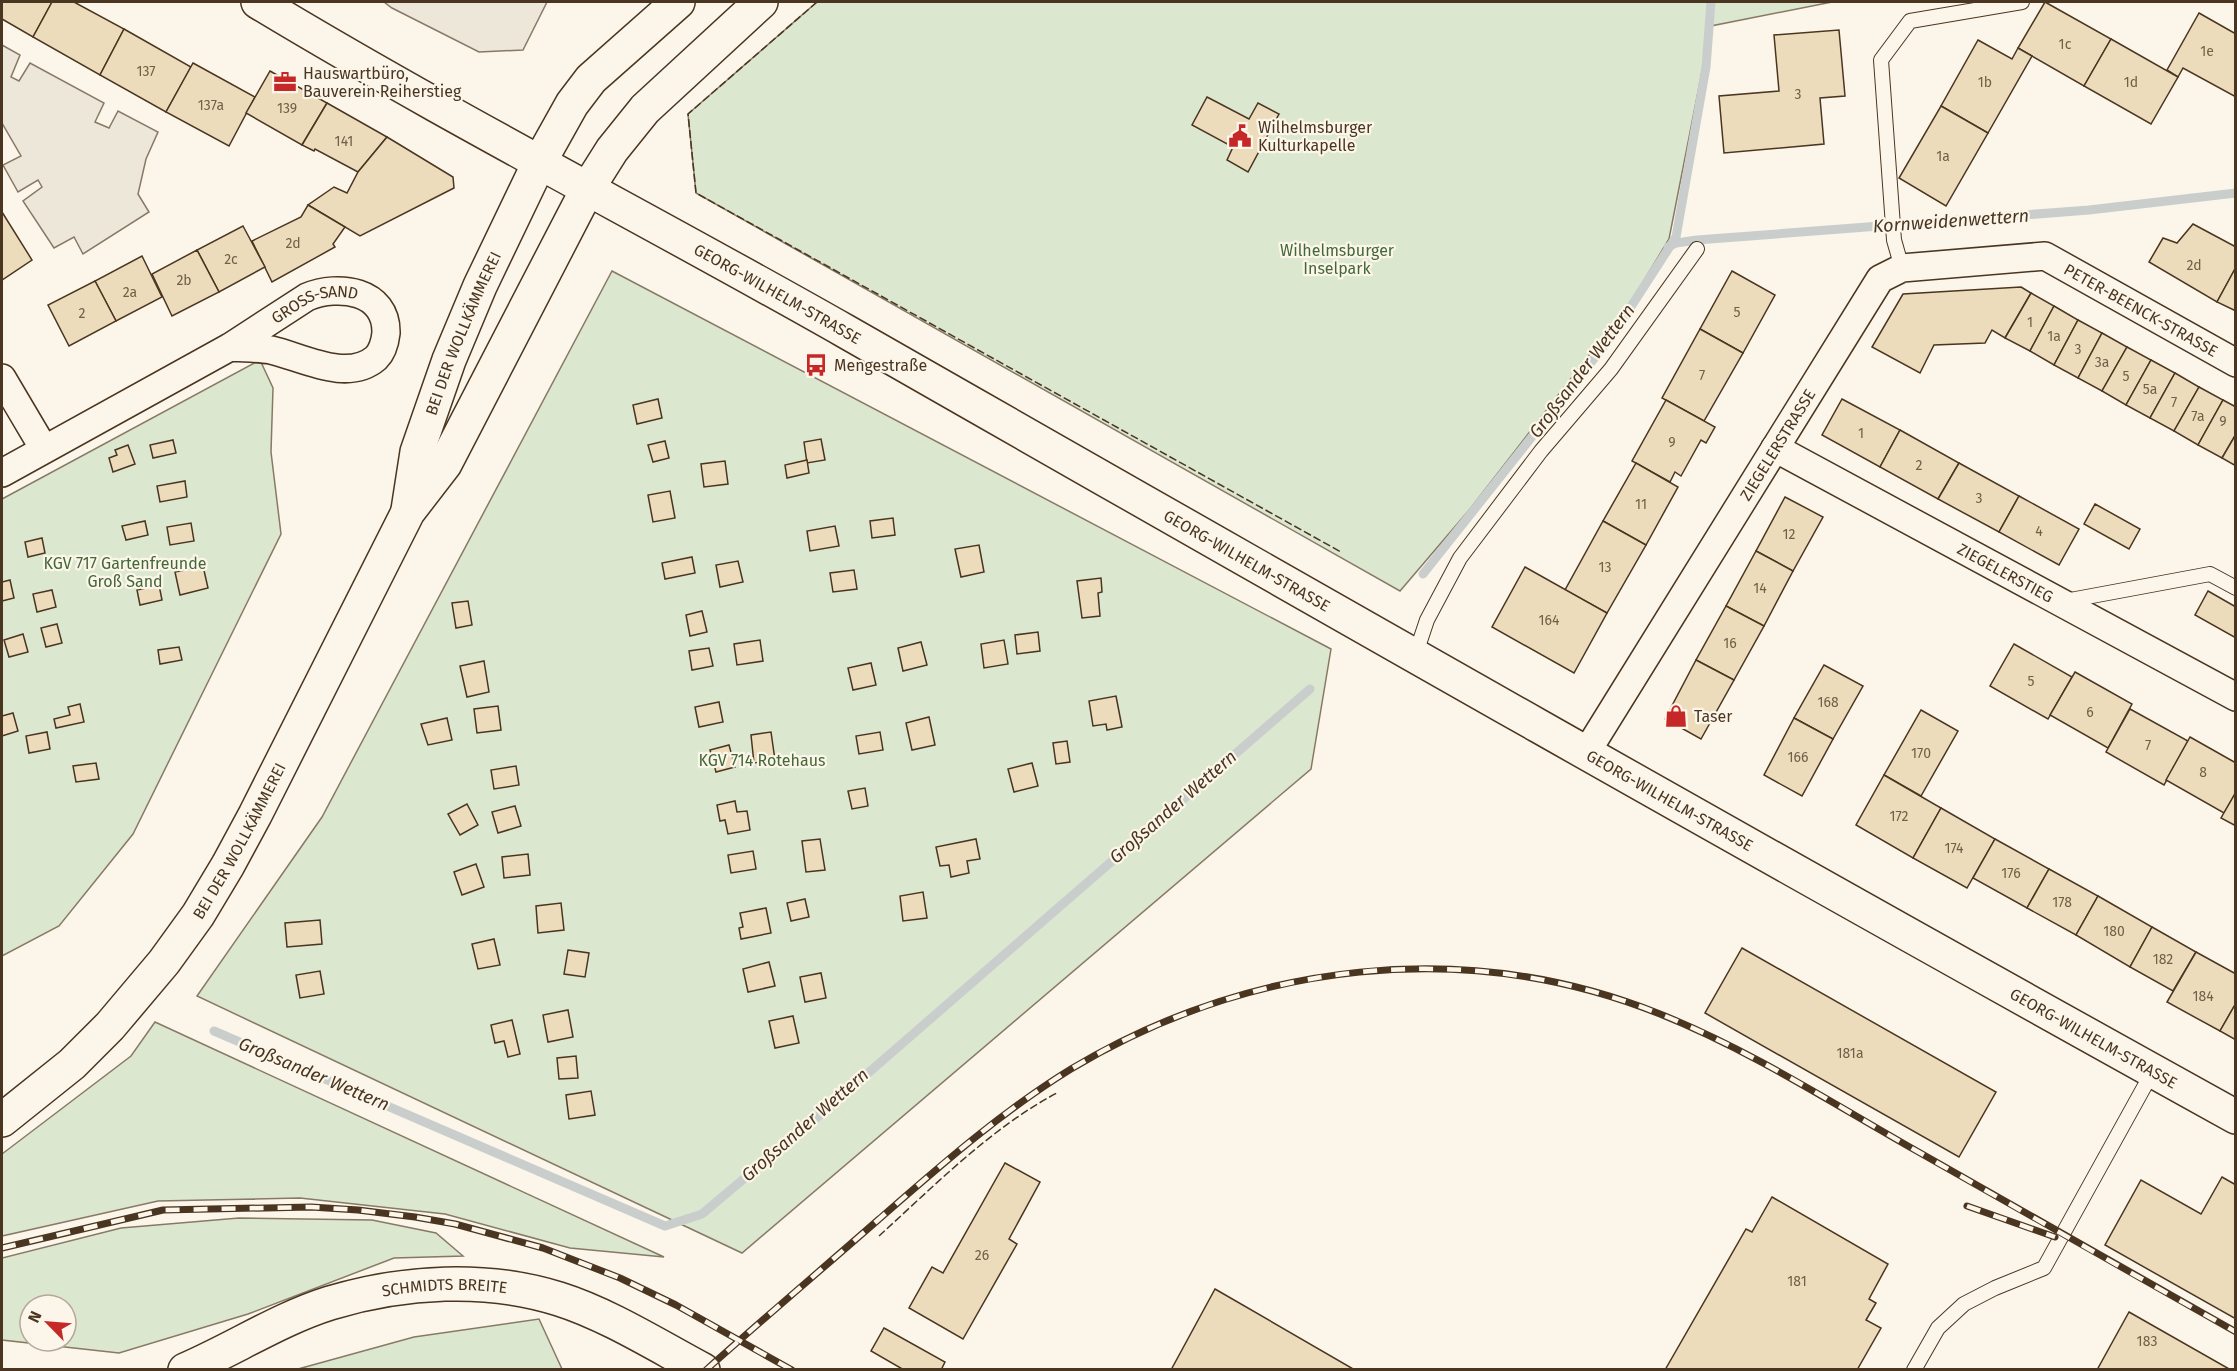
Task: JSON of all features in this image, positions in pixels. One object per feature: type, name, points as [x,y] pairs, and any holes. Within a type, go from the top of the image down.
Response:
[{"type":"main road","name":"GEORG-WILHELM-STRASSE","points":[[258,2],[342,52],[539,163],[588,188],[1586,753],[2235,1117]]},
{"type":"main road","points":[[539,163],[572,104],[591,79],[678,2]]},
{"type":"main road","points":[[588,188],[612,150],[645,109],[761,2]]},
{"type":"main road","name":"BEI DER WOLLKÄMMEREI","points":[[408,512],[417,452],[449,360],[480,286],[539,163]]},
{"type":"main road","name":"BEI DER WOLLKÄMMEREI","points":[[2,1120],[72,1064],[110,1026],[164,962],[198,915],[255,815],[408,512],[445,464],[588,188]]},
{"type":"main road","name":"SCHMIDTS BREITE","points":[[185,1370],[273,1326],[330,1303],[388,1290],[457,1284],[519,1288],[561,1300],[594,1313],[702,1370]]},
{"type":"street","name":"ZIEGELERSTRASSE","points":[[1586,753],[1880,279],[1902,268],[2045,256]]},
{"type":"street","name":"PETER-BEENCK-STRASSE","points":[[2045,256],[2235,363]]},
{"type":"street","name":"GROSS-SAND","points":[[2,473],[230,347],[317,292],[341,290],[358,293],[374,302],[383,314],[386,328],[385,343],[378,356],[366,364],[354,367],[330,367],[306,362],[272,350],[230,347]]},
{"type":"street","points":[[2,378],[44,450]]},
{"type":"street","name":"ZIEGELERSTIEG","points":[[1775,448],[2235,697]]},
{"type":"lane","points":[[1902,268],[1894,240],[1881,60],[1910,21],[2022,2]]},
{"type":"lane","points":[[1415,656],[1427,620],[1460,558],[1541,451],[1611,369],[1696,249]]},
{"type":"lane","points":[[2060,602],[2210,574],[2235,588]]},
{"type":"lane","points":[[1914,1370],[1938,1328],[1964,1304],[1995,1288],[2044,1268],[2153,1071]]},
{"type":"green space","name":"Wilhelmsburger Inselpark","points":[[817,2],[1832,2],[1711,26],[1669,239],[1634,297],[1470,509],[1400,591],[696,193],[688,114]]},
{"type":"green space","name":"KGV 714 Rotehaus","points":[[612,271],[1331,649],[1311,769],[742,1253],[197,996],[322,817]]},
{"type":"green space","name":"KGV 717 Gartenfreunde Groß Sand","points":[[260,360],[273,388],[271,452],[281,534],[133,834],[59,926],[2,956],[2,499]]},
{"type":"green space","points":[[155,1022],[664,1257],[570,1248],[445,1214],[300,1198],[158,1201],[2,1236],[2,1154],[131,1056]]},
{"type":"green space","points":[[239,1218],[372,1220],[436,1233],[463,1256],[394,1258],[248,1314],[119,1353],[78,1348],[78,1293],[18,1293],[18,1342],[2,1340],[2,1258],[121,1228]]},
{"type":"green space","points":[[539,1319],[562,1369],[298,1369],[414,1337]]},
{"type":"shaded area","points":[[384,2],[547,2],[523,50],[479,52]]},
{"type":"shaded area","points":[[2,45],[20,55],[11,77],[19,81],[30,63],[104,103],[95,122],[109,128],[118,111],[158,132],[146,159],[138,194],[149,212],[83,254],[74,237],[54,248],[23,201],[42,187],[38,180],[18,192],[3,165],[21,156],[2,123]]},
{"type":"building","points":[[2,2],[52,2],[33,37],[2,19]]},
{"type":"building","points":[[52,2],[74,2],[124,29],[100,75],[33,37]]},
{"type":"building","points":[[2045,2],[2111,39],[2084,86],[2018,48]]},
{"type":"building","points":[[2199,13],[2236,34],[2236,97],[2183,68],[2178,77],[2167,70]]},
{"type":"building","points":[[124,29],[191,67],[166,112],[100,75]]},
{"type":"building","points":[[1839,30],[1845,96],[1820,98],[1824,144],[1724,153],[1719,96],[1779,91],[1774,35]]},
{"type":"building","points":[[2111,39],[2178,77],[2151,124],[2084,86]]},
{"type":"building","points":[[1978,40],[2012,59],[2018,48],[2032,56],[1988,133],[1941,106]]},
{"type":"building","points":[[193,63],[255,97],[229,146],[166,112]]},
{"type":"building","points":[[270,71],[327,103],[302,145],[246,113]]},
{"type":"building","name":"Wilhelmsburger Kulturkapelle","points":[[1207,97],[1249,119],[1258,103],[1279,114],[1248,172],[1227,160],[1233,147],[1192,125]]},
{"type":"building","points":[[327,103],[387,137],[358,172],[315,149],[314,151],[302,145]]},
{"type":"building","points":[[1941,106],[1988,133],[1946,206],[1899,178]]},
{"type":"building","points":[[387,137],[453,177],[454,188],[360,236],[308,205],[334,187],[347,193],[358,172]]},
{"type":"building","points":[[308,205],[345,227],[333,244],[335,247],[272,282],[252,241],[301,217]]},
{"type":"building","points":[[2,212],[32,260],[2,280]]},
{"type":"building","points":[[2193,224],[2236,247],[2236,267],[2217,302],[2149,262],[2163,238],[2177,243]]},
{"type":"building","points":[[243,226],[265,267],[219,292],[197,250]]},
{"type":"building","points":[[197,250],[219,292],[172,316],[152,274]]},
{"type":"building","points":[[142,256],[162,297],[116,321],[95,281]]},
{"type":"building","points":[[2236,267],[2236,311],[2217,302]]},
{"type":"building","points":[[1732,271],[1775,295],[1743,353],[1700,329]]},
{"type":"building","points":[[95,281],[116,321],[69,346],[48,305]]},
{"type":"building","points":[[2021,287],[2031,293],[2005,338],[1992,330],[1985,343],[1934,345],[1920,373],[1872,347],[1903,294]]},
{"type":"building","points":[[2031,293],[2054,306],[2030,351],[2005,338]]},
{"type":"building","points":[[2054,306],[2078,320],[2054,365],[2030,351]]},
{"type":"building","points":[[2078,320],[2102,333],[2078,378],[2054,365]]},
{"type":"building","points":[[1700,329],[1743,353],[1704,421],[1662,398]]},
{"type":"building","points":[[2102,333],[2127,347],[2102,391],[2078,378]]},
{"type":"building","points":[[2127,347],[2151,360],[2126,405],[2102,391]]},
{"type":"building","points":[[2151,360],[2175,373],[2150,418],[2126,405]]},
{"type":"building","points":[[2175,373],[2199,387],[2174,431],[2150,418]]},
{"type":"building","points":[[2199,387],[2223,400],[2198,445],[2174,431]]},
{"type":"building","points":[[658,399],[662,418],[637,424],[633,405]]},
{"type":"building","points":[[1842,399],[1900,430],[1880,467],[1822,435]]},
{"type":"building","points":[[1666,400],[1715,427],[1706,443],[1701,440],[1681,476],[1675,472],[1670,482],[1632,461]]},
{"type":"building","points":[[2223,400],[2236,407],[2236,434],[2222,458],[2198,445]]},
{"type":"building","points":[[1900,430],[1959,463],[1938,499],[1880,467]]},
{"type":"building","points":[[2236,434],[2236,466],[2222,458]]},
{"type":"building","points":[[821,439],[825,460],[807,463],[804,442]]},
{"type":"building","points":[[173,440],[176,453],[153,458],[150,445]]},
{"type":"building","points":[[665,441],[669,458],[653,462],[648,445]]},
{"type":"building","points":[[128,445],[135,464],[113,472],[109,458],[117,455],[115,450]]},
{"type":"building","points":[[807,460],[809,473],[787,478],[785,465]]},
{"type":"building","points":[[725,461],[728,484],[704,487],[701,464]]},
{"type":"building","points":[[1636,463],[1678,487],[1646,545],[1603,521]]},
{"type":"building","points":[[1959,463],[2019,496],[1999,532],[1938,499]]},
{"type":"building","points":[[185,481],[187,497],[160,502],[157,486]]},
{"type":"building","points":[[670,491],[675,518],[653,522],[648,495]]},
{"type":"building","points":[[2019,496],[2079,529],[2059,565],[1999,532]]},
{"type":"building","points":[[1785,497],[1823,517],[1793,571],[1756,551]]},
{"type":"building","points":[[2095,504],[2140,529],[2129,549],[2084,524]]},
{"type":"building","points":[[893,518],[895,535],[872,538],[870,521]]},
{"type":"building","points":[[145,521],[148,535],[126,540],[122,526]]},
{"type":"building","points":[[1603,521],[1646,545],[1607,613],[1565,590]]},
{"type":"building","points":[[191,523],[194,541],[170,545],[167,527]]},
{"type":"building","points":[[835,526],[839,546],[810,551],[807,531]]},
{"type":"building","points":[[42,538],[45,553],[28,557],[25,542]]},
{"type":"building","points":[[979,545],[984,572],[961,577],[955,549]]},
{"type":"building","points":[[1756,551],[1793,571],[1764,626],[1726,606]]},
{"type":"building","points":[[692,557],[695,573],[665,579],[662,563]]},
{"type":"building","points":[[738,561],[743,582],[720,587],[716,565]]},
{"type":"building","points":[[203,566],[208,588],[180,595],[175,572]]},
{"type":"building","points":[[1525,567],[1607,613],[1574,673],[1492,627]]},
{"type":"building","points":[[854,570],[857,589],[833,592],[830,573]]},
{"type":"building","points":[[1101,578],[1102,592],[1098,593],[1100,616],[1082,618],[1077,581]]},
{"type":"building","points":[[10,580],[14,598],[2,601],[2,582]]},
{"type":"building","points":[[159,585],[162,600],[140,605],[137,590]]},
{"type":"building","points":[[52,590],[56,607],[37,612],[33,594]]},
{"type":"building","points":[[2208,591],[2236,607],[2236,638],[2195,615]]},
{"type":"building","points":[[468,601],[472,625],[456,628],[452,603]]},
{"type":"building","points":[[1726,606],[1764,626],[1734,680],[1696,660]]},
{"type":"building","points":[[702,611],[707,632],[690,636],[686,615]]},
{"type":"building","points":[[57,624],[62,643],[46,647],[41,628]]},
{"type":"building","points":[[1038,632],[1040,651],[1017,654],[1015,635]]},
{"type":"building","points":[[23,634],[28,652],[9,657],[4,640]]},
{"type":"building","points":[[760,640],[763,661],[737,665],[734,644]]},
{"type":"building","points":[[1004,640],[1008,664],[984,668],[981,644]]},
{"type":"building","points":[[921,642],[927,665],[903,671],[898,648]]},
{"type":"building","points":[[2014,644],[2072,677],[2048,719],[1990,686]]},
{"type":"building","points":[[179,647],[182,660],[160,664],[158,650]]},
{"type":"building","points":[[709,648],[713,666],[692,670],[689,651]]},
{"type":"building","points":[[1696,660],[1734,680],[1701,739],[1665,719]]},
{"type":"building","points":[[484,661],[489,692],[467,697],[460,666]]},
{"type":"building","points":[[871,663],[876,685],[853,690],[848,668]]},
{"type":"building","points":[[1824,665],[1863,686],[1833,739],[1794,718]]},
{"type":"building","points":[[2075,672],[2132,704],[2108,748],[2050,715]]},
{"type":"building","points":[[1116,696],[1122,727],[1107,730],[1106,724],[1093,726],[1089,701]]},
{"type":"building","points":[[719,702],[723,722],[699,727],[695,707]]},
{"type":"building","points":[[80,704],[84,722],[56,728],[54,719],[70,715],[68,707]]},
{"type":"building","points":[[498,706],[501,730],[477,733],[474,709]]},
{"type":"building","points":[[2130,709],[2188,741],[2164,785],[2106,752]]},
{"type":"building","points":[[1921,710],[1958,731],[1921,796],[1884,775]]},
{"type":"building","points":[[13,713],[18,731],[2,736],[2,716]]},
{"type":"building","points":[[929,717],[935,745],[912,750],[906,723]]},
{"type":"building","points":[[447,718],[452,740],[428,745],[421,724]]},
{"type":"building","points":[[1794,718],[1833,739],[1802,796],[1764,775]]},
{"type":"building","points":[[47,732],[50,749],[29,753],[26,736]]},
{"type":"building","points":[[771,732],[775,760],[754,763],[751,735]]},
{"type":"building","points":[[880,732],[883,750],[859,754],[856,736]]},
{"type":"building","points":[[2190,737],[2236,763],[2236,792],[2224,813],[2166,780]]},
{"type":"building","points":[[1067,741],[1070,762],[1056,764],[1053,743]]},
{"type":"building","points":[[729,745],[735,767],[716,772],[710,750]]},
{"type":"building","points":[[96,763],[99,779],[76,782],[73,766]]},
{"type":"building","points":[[1032,763],[1038,786],[1014,792],[1008,769]]},
{"type":"building","points":[[516,766],[519,785],[494,789],[491,770]]},
{"type":"building","points":[[1884,775],[1941,808],[1913,858],[1856,825]]},
{"type":"building","points":[[865,788],[868,806],[852,809],[848,791]]},
{"type":"building","points":[[2236,792],[2236,826],[2221,818]]},
{"type":"building","points":[[735,801],[737,812],[747,811],[750,830],[728,834],[725,820],[720,821],[717,805]]},
{"type":"building","points":[[467,804],[478,825],[460,835],[448,814]]},
{"type":"building","points":[[515,806],[521,826],[498,833],[492,812]]},
{"type":"building","points":[[1941,808],[1995,839],[1967,888],[1913,858]]},
{"type":"building","points":[[820,839],[825,870],[806,872],[802,841]]},
{"type":"building","points":[[976,839],[980,859],[967,861],[969,873],[951,877],[949,865],[940,866],[936,847]]},
{"type":"building","points":[[1995,839],[2049,869],[2027,908],[1973,878]]},
{"type":"building","points":[[753,851],[756,869],[731,873],[728,855]]},
{"type":"building","points":[[528,854],[530,875],[504,878],[502,857]]},
{"type":"building","points":[[476,864],[484,887],[462,895],[454,872]]},
{"type":"building","points":[[2049,869],[2098,896],[2076,935],[2027,908]]},
{"type":"building","points":[[923,892],[927,918],[903,921],[900,896]]},
{"type":"building","points":[[2098,896],[2152,927],[2130,967],[2076,935]]},
{"type":"building","points":[[805,899],[809,917],[791,921],[787,903]]},
{"type":"building","points":[[561,903],[564,930],[538,933],[536,906]]},
{"type":"building","points":[[766,908],[771,933],[741,939],[739,928],[743,927],[740,913]]},
{"type":"building","points":[[320,920],[322,944],[287,947],[285,923]]},
{"type":"building","points":[[2152,927],[2196,952],[2173,991],[2130,967]]},
{"type":"building","points":[[494,939],[500,965],[478,969],[472,944]]},
{"type":"building","points":[[1742,948],[1996,1092],[1959,1157],[1705,1013]]},
{"type":"building","points":[[568,950],[589,953],[585,977],[564,974]]},
{"type":"building","points":[[2196,952],[2236,974],[2236,1003],[2220,1031],[2167,1002]]},
{"type":"building","points":[[769,962],[775,986],[748,992],[743,969]]},
{"type":"building","points":[[320,971],[324,994],[300,998],[296,975]]},
{"type":"building","points":[[821,973],[826,998],[805,1002],[800,977]]},
{"type":"building","points":[[2236,1003],[2236,1040],[2220,1031]]},
{"type":"building","points":[[568,1010],[573,1037],[548,1042],[543,1015]]},
{"type":"building","points":[[793,1016],[799,1043],[775,1048],[769,1021]]},
{"type":"building","points":[[512,1020],[520,1054],[508,1057],[504,1041],[495,1043],[491,1025]]},
{"type":"building","points":[[576,1056],[578,1078],[559,1079],[557,1058]]},
{"type":"building","points":[[591,1091],[595,1115],[569,1119],[566,1095]]},
{"type":"building","points":[[1005,1163],[1040,1182],[1009,1239],[1017,1244],[963,1339],[909,1308],[932,1267],[943,1273]]},
{"type":"building","points":[[2222,1177],[2236,1185],[2236,1319],[2105,1245],[2141,1180],[2201,1214]]},
{"type":"building","points":[[1772,1197],[1888,1264],[1869,1299],[1876,1303],[1866,1320],[1881,1328],[1857,1370],[1665,1370],[1746,1229],[1752,1232]]},
{"type":"building","points":[[1215,1289],[1355,1370],[1171,1370]]},
{"type":"building","points":[[2129,1312],[2231,1370],[2097,1370]]},
{"type":"building","points":[[884,1328],[945,1362],[941,1370],[904,1370],[871,1351]]},
{"type":"waterway","name":"Großsander Wettern","points":[[1423,574],[1612,336],[1676,237],[1706,67],[1711,2]]},
{"type":"waterway","name":"Kornweidenwettern","points":[[1668,247],[1676,243],[1697,240],[2089,210],[2236,193]]},
{"type":"waterway","name":"Großsander Wettern","points":[[214,1031],[665,1226],[702,1214],[821,1114],[1310,689]]},
{"type":"railway","points":[[706,1370],[948,1160],[1020,1103],[1071,1069],[1140,1033],[1211,1004],[1285,984],[1360,972],[1435,969],[1511,975],[1586,990],[1660,1014],[1693,1028],[1790,1078],[2236,1332]]},
{"type":"railway","points":[[1967,1206],[2055,1237]]},
{"type":"railway","points":[[2,1248],[163,1210],[311,1207],[415,1217],[455,1224],[543,1248],[620,1278],[676,1305],[792,1370]]},
{"type":"fence","points":[[817,2],[688,114],[696,193],[1341,552]]},
{"type":"fence","points":[[879,1236],[986,1140],[1057,1093]]},
{"type":"place","name":"Hauswartbüro, Bauverein Reiherstieg","points":[[285,82]]},
{"type":"place","name":"Wilhelmsburger Kulturkapelle","points":[[1240,136]]},
{"type":"place","name":"Mengestraße","points":[[816,365]]},
{"type":"place","name":"Taser","points":[[1676,716]]}]
